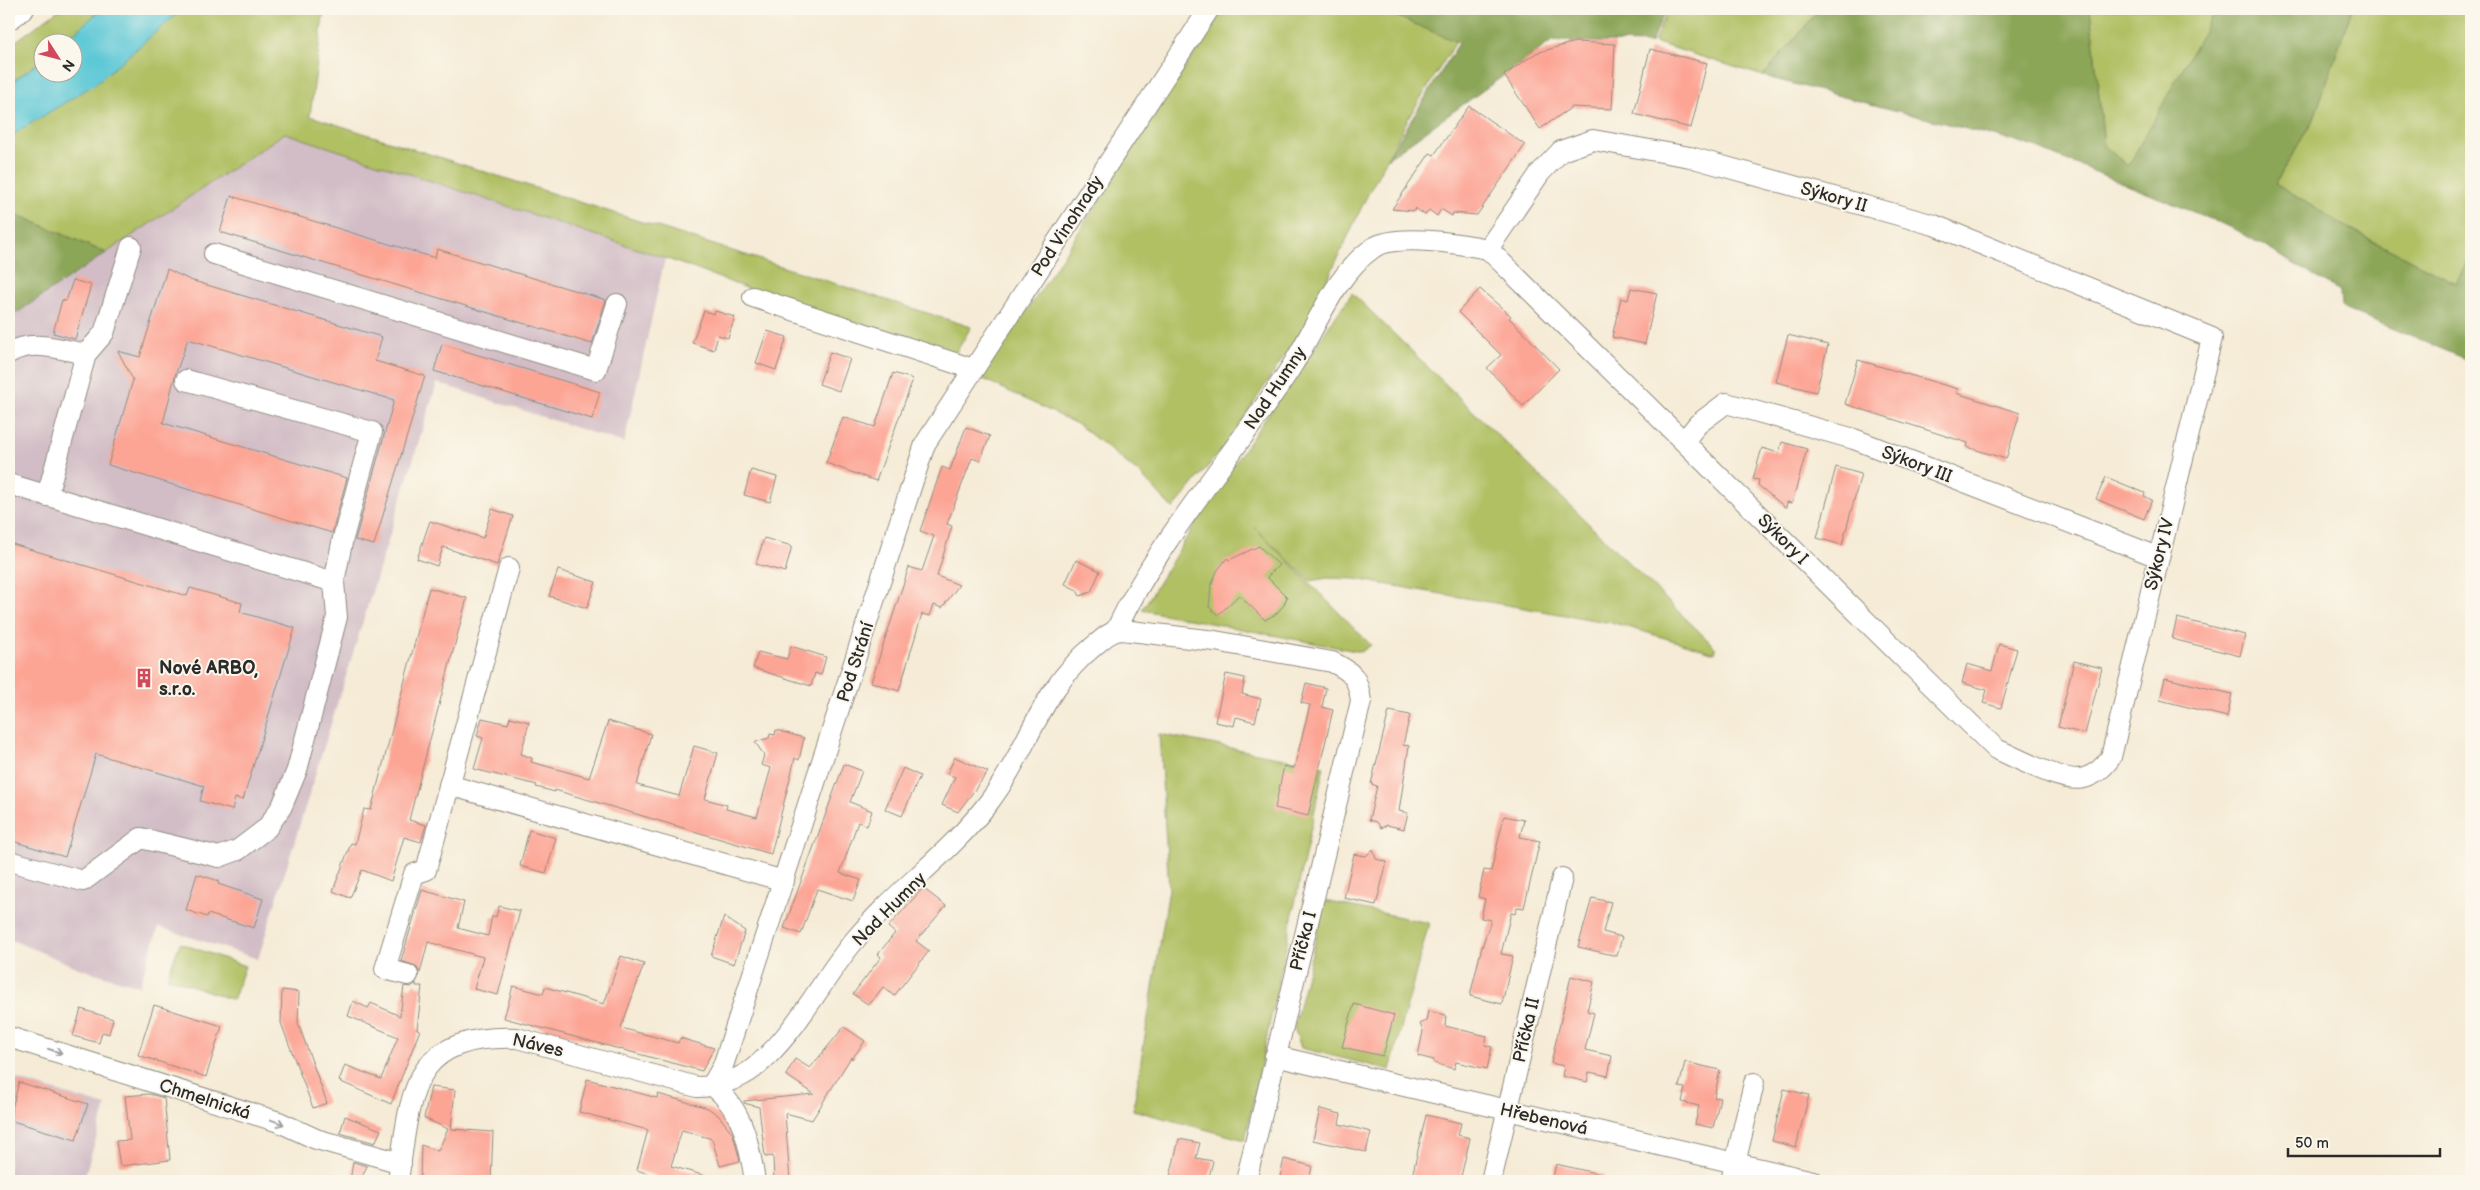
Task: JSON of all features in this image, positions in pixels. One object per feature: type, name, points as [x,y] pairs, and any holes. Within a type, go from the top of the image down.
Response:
[{"type":"street","points":[[9,20],[24,9]]},
{"type":"street","name":"Pod Vinohrady","points":[[925,444],[1209,9]]},
{"type":"street","name":"Sýkory II","points":[[1488,249],[1540,173],[1561,151],[1593,140],[1690,157],[1934,225],[2212,338]]},
{"type":"street","name":"Nad Humny","points":[[712,1085],[728,1082],[754,1068],[792,1028],[854,941],[879,914],[958,840],[990,801],[1007,776],[1032,725],[1061,679],[1086,653],[1116,630],[1134,592],[1182,520],[1290,369],[1338,285],[1356,263],[1374,248],[1389,241],[1452,242],[1488,249]]},
{"type":"street","points":[[47,496],[86,354],[104,333],[131,247]]},
{"type":"street","name":"Sýkory I","points":[[1488,249],[1996,749],[2063,777],[2083,779],[2103,769]]},
{"type":"street","points":[[214,254],[596,370],[617,304]]},
{"type":"street","points":[[753,297],[801,304],[973,369]]},
{"type":"street","name":"Sýkory IV","points":[[2103,769],[2111,757],[2212,338]]},
{"type":"street","points":[[9,353],[16,348],[51,346],[86,354]]},
{"type":"street","points":[[9,861],[83,881],[141,838],[219,857],[238,850],[266,828],[282,806],[297,770],[338,617],[334,582],[343,538],[372,432],[186,380]]},
{"type":"street","name":"Sýkory III","points":[[1684,441],[1698,424],[1726,403],[1854,439],[2158,557]]},
{"type":"street","name":"Pod Strání","points":[[712,1085],[723,1066],[925,444]]},
{"type":"street","points":[[9,484],[334,582]]},
{"type":"street","points":[[408,976],[385,969],[414,874],[426,870],[509,568]]},
{"type":"street","name":"Příčka I","points":[[1116,630],[1215,641],[1332,662],[1347,669],[1358,683],[1361,701],[1274,1056],[1246,1181]]},
{"type":"street","points":[[449,785],[784,881]]},
{"type":"street","name":"Příčka II","points":[[1491,1181],[1562,878]]},
{"type":"street","name":"Chmelnická","points":[[9,1037],[280,1122],[316,1139],[399,1172]]},
{"type":"street","name":"Náves","points":[[399,1172],[414,1088],[421,1073],[443,1053],[476,1040],[494,1037],[517,1038],[697,1087],[712,1085]]},
{"type":"street","name":"Hřebenová","points":[[1274,1056],[1508,1111],[1733,1172],[1813,1181]]},
{"type":"street","points":[[1733,1172],[1754,1083]]},
{"type":"street","points":[[712,1085],[726,1097],[736,1110],[749,1145],[755,1181]]},
{"type":"shaded area","points":[[285,133],[665,258],[624,443],[437,383],[258,959],[159,927],[139,986],[81,969],[9,939],[9,318]]},
{"type":"shaded area","points":[[9,1077],[106,1106],[83,1181],[9,1181]]},
{"type":"green space","points":[[60,9],[324,9],[310,116],[971,327],[950,363],[665,258],[285,133],[106,253],[9,211],[9,46]]},
{"type":"green space","points":[[1224,9],[1386,9],[1459,37],[1409,117],[1365,200],[1310,317],[1230,439],[1173,509],[1139,473],[1079,425],[981,378]]},
{"type":"green space","points":[[1379,9],[1666,9],[1651,43],[1552,41],[1387,159],[1459,43]]},
{"type":"green space","points":[[1668,9],[1820,9],[1763,76],[1654,42]]},
{"type":"green space","points":[[1820,9],[2090,9],[2104,146],[2128,166],[2216,9],[2352,9],[2314,118],[2275,184],[2355,232],[2456,283],[2471,256],[2471,361],[2341,307],[2340,291],[2235,229],[2032,146],[1763,76]]},
{"type":"green space","points":[[2090,9],[2216,9],[2128,167],[2104,146]]},
{"type":"green space","points":[[2352,9],[2471,9],[2471,256],[2456,283],[2355,232],[2275,184],[2314,118]]},
{"type":"green space","points":[[9,211],[106,253],[9,318]]},
{"type":"green space","points":[[1352,293],[1715,647],[1715,653],[1618,624],[1354,579],[1328,578],[1310,581],[1254,527],[1371,645],[1361,652],[1142,610],[1216,490]]},
{"type":"green space","points":[[1159,734],[1324,766],[1245,1140],[1133,1110],[1169,889]]},
{"type":"green space","points":[[1325,901],[1429,923],[1390,1070],[1301,1048],[1294,1027]]},
{"type":"green space","points":[[180,943],[245,966],[233,1000],[167,977]]},
{"type":"water","points":[[102,9],[183,9],[95,84],[9,137],[9,84],[32,67],[32,82],[82,82],[82,32],[75,32]]},
{"type":"building","points":[[1575,42],[1615,44],[1612,109],[1572,107],[1540,129],[1504,75],[1536,53]]},
{"type":"building","points":[[1650,49],[1707,63],[1691,128],[1634,114]]},
{"type":"building","points":[[1469,106],[1525,145],[1477,215],[1453,213],[1452,216],[1441,209],[1437,216],[1429,210],[1425,215],[1415,208],[1414,211],[1392,209],[1430,153],[1434,155]]},
{"type":"building","points":[[231,196],[435,258],[437,249],[606,300],[592,344],[220,232]]},
{"type":"building","points":[[167,269],[190,280],[382,337],[375,361],[425,376],[374,545],[355,540],[394,400],[188,339],[175,376],[163,423],[347,478],[332,533],[108,465],[133,380],[118,351],[140,357]]},
{"type":"building","points":[[73,280],[91,285],[75,339],[53,333],[62,300],[66,301]]},
{"type":"building","points":[[1631,288],[1657,293],[1645,344],[1612,337],[1621,298],[1628,300]]},
{"type":"building","points":[[1480,289],[1511,316],[1509,318],[1559,369],[1523,406],[1487,368],[1501,355],[1458,312]]},
{"type":"building","points":[[704,311],[714,314],[715,311],[735,317],[728,338],[718,335],[714,350],[692,343]]},
{"type":"building","points":[[767,331],[787,337],[776,370],[756,363]]},
{"type":"building","points":[[1788,335],[1828,345],[1816,392],[1776,382]]},
{"type":"building","points":[[442,344],[600,392],[592,419],[434,371]]},
{"type":"building","points":[[830,352],[850,359],[839,391],[819,384]]},
{"type":"building","points":[[1858,360],[1958,389],[1956,393],[2020,413],[2006,459],[1967,447],[1968,443],[1845,404]]},
{"type":"building","points":[[893,373],[913,379],[876,481],[826,463],[843,417],[875,427]]},
{"type":"building","points":[[966,427],[990,436],[980,461],[972,458],[947,524],[952,526],[937,576],[959,585],[942,608],[934,605],[930,616],[922,614],[899,691],[871,682],[909,567],[922,571],[934,536],[920,531],[942,467],[950,470]]},
{"type":"building","points":[[1782,442],[1807,449],[1792,503],[1787,502],[1786,508],[1758,485],[1759,480],[1753,479],[1762,448],[1779,453]]},
{"type":"building","points":[[1836,467],[1861,474],[1842,545],[1817,538]]},
{"type":"building","points":[[751,470],[777,477],[770,502],[744,495]]},
{"type":"building","points":[[2106,477],[2145,493],[2144,496],[2152,500],[2144,519],[2096,499]]},
{"type":"building","points":[[492,509],[513,516],[497,565],[443,547],[437,566],[417,559],[430,521],[483,538]]},
{"type":"building","points":[[764,538],[792,546],[785,572],[756,564]]},
{"type":"building","name":"Nové ARBO, s.r.o.","points":[[9,543],[187,596],[190,588],[242,603],[240,612],[295,628],[243,800],[235,798],[232,810],[200,801],[204,786],[96,754],[65,857],[9,840]]},
{"type":"building","points":[[1259,546],[1279,565],[1267,577],[1287,597],[1284,605],[1276,614],[1265,620],[1239,595],[1218,615],[1209,607],[1211,586],[1217,571],[1227,558],[1229,560]]},
{"type":"building","points":[[1076,560],[1100,571],[1091,592],[1080,596],[1077,590],[1065,584]]},
{"type":"building","points":[[558,570],[596,582],[587,608],[549,596]]},
{"type":"building","points":[[429,588],[467,598],[409,820],[426,825],[421,842],[404,837],[391,881],[362,870],[350,898],[333,891],[351,843],[355,844],[364,809],[371,810]]},
{"type":"building","points":[[2177,618],[2245,635],[2240,656],[2172,639]]},
{"type":"building","points":[[1999,644],[2017,649],[2001,708],[1983,703],[1987,690],[1962,683],[1967,664],[1992,671]]},
{"type":"building","points":[[791,646],[826,657],[821,675],[815,673],[811,686],[753,668],[758,652],[787,659]]},
{"type":"building","points":[[2074,661],[2102,668],[2085,734],[2058,727]]},
{"type":"building","points":[[1226,674],[1245,678],[1242,694],[1261,699],[1255,722],[1236,717],[1234,726],[1215,722]]},
{"type":"building","points":[[2165,678],[2232,694],[2227,717],[2160,700]]},
{"type":"building","points":[[1306,683],[1326,688],[1322,707],[1333,710],[1308,816],[1275,808],[1284,766],[1294,768],[1310,705],[1301,703]]},
{"type":"building","points":[[1389,711],[1410,715],[1403,745],[1409,746],[1399,811],[1408,813],[1404,829],[1387,825],[1381,828],[1377,822],[1369,820],[1377,786],[1371,784]]},
{"type":"building","points":[[510,717],[529,722],[521,754],[532,758],[531,762],[589,778],[608,721],[651,734],[637,785],[679,796],[694,746],[718,753],[705,799],[727,805],[726,809],[757,817],[771,768],[761,765],[764,755],[755,742],[769,738],[770,734],[775,735],[776,730],[804,738],[799,760],[795,758],[771,854],[555,790],[555,792],[536,787],[537,785],[474,769],[483,738],[477,736],[482,718],[508,724]]},
{"type":"building","points":[[955,757],[988,772],[958,812],[942,805],[955,777],[947,774]]},
{"type":"building","points":[[844,764],[862,771],[850,802],[872,811],[867,826],[858,822],[840,873],[861,880],[853,901],[817,889],[801,934],[784,928]]},
{"type":"building","points":[[903,768],[920,776],[902,816],[885,809]]},
{"type":"building","points":[[1504,816],[1524,820],[1520,837],[1540,841],[1524,908],[1517,907],[1515,914],[1511,913],[1501,954],[1513,956],[1502,1004],[1470,996],[1481,950],[1491,920],[1481,918],[1485,899],[1478,897],[1484,870],[1491,871]]},
{"type":"building","points":[[529,830],[556,838],[546,873],[520,866]]},
{"type":"building","points":[[1373,849],[1376,859],[1387,862],[1376,905],[1344,898],[1354,854],[1366,856]]},
{"type":"building","points":[[197,874],[219,881],[218,884],[263,899],[254,928],[208,914],[207,917],[186,910]]},
{"type":"building","points":[[923,888],[946,906],[916,941],[929,951],[894,996],[883,987],[869,1005],[853,994],[881,957],[878,954],[895,933],[888,927]]},
{"type":"building","points":[[422,890],[464,902],[458,928],[488,936],[492,916],[496,917],[499,906],[520,911],[498,995],[474,989],[483,957],[428,942],[420,973],[416,966],[401,961]]},
{"type":"building","points":[[1592,898],[1611,902],[1603,932],[1622,937],[1617,956],[1578,947]]},
{"type":"building","points":[[724,917],[745,931],[734,964],[711,956]]},
{"type":"building","points":[[621,956],[644,964],[621,1028],[678,1043],[680,1038],[714,1048],[702,1071],[504,1018],[513,986],[543,994],[545,987],[604,1004]]},
{"type":"building","points":[[1571,976],[1594,982],[1587,1011],[1594,1013],[1585,1050],[1612,1056],[1608,1076],[1589,1072],[1587,1082],[1562,1076],[1564,1066],[1551,1063]]},
{"type":"building","points":[[416,983],[416,986],[422,986],[417,1029],[420,1030],[391,1104],[339,1081],[345,1065],[381,1079],[398,1037],[348,1016],[353,1001],[368,1008],[371,1003],[400,1016],[404,986],[411,987]]},
{"type":"building","points":[[282,990],[299,992],[298,1023],[327,1103],[313,1108],[281,1023]]},
{"type":"building","points":[[1354,1004],[1394,1015],[1383,1056],[1342,1047]]},
{"type":"building","points":[[154,1005],[222,1026],[206,1077],[138,1055]]},
{"type":"building","points":[[81,1009],[113,1019],[109,1034],[102,1032],[99,1043],[73,1036]]},
{"type":"building","points":[[1428,1011],[1446,1015],[1445,1026],[1487,1036],[1485,1045],[1492,1047],[1487,1069],[1456,1062],[1454,1069],[1434,1063],[1434,1060],[1418,1056],[1423,1031],[1420,1024],[1426,1021]]},
{"type":"building","points":[[844,1027],[865,1041],[852,1059],[851,1057],[812,1120],[785,1113],[790,1181],[774,1181],[773,1156],[765,1157],[759,1107],[744,1103],[744,1101],[814,1094],[786,1075],[795,1059],[810,1068]]},
{"type":"building","points":[[1685,1062],[1720,1070],[1714,1097],[1720,1098],[1713,1128],[1695,1124],[1699,1106],[1682,1102],[1685,1088],[1679,1087]]},
{"type":"building","points":[[587,1079],[657,1098],[658,1094],[708,1108],[719,1116],[733,1134],[740,1161],[720,1166],[712,1139],[682,1130],[671,1166],[709,1177],[708,1181],[663,1181],[661,1178],[637,1170],[648,1130],[579,1112]]},
{"type":"building","points":[[19,1082],[88,1104],[76,1140],[9,1120]]},
{"type":"building","points":[[431,1087],[455,1090],[451,1129],[493,1132],[491,1181],[420,1181],[421,1145],[438,1151],[448,1129],[424,1118]]},
{"type":"building","points":[[1784,1089],[1809,1095],[1796,1147],[1772,1141]]},
{"type":"building","points":[[149,1094],[164,1098],[170,1160],[120,1166],[116,1141],[130,1140],[125,1096]]},
{"type":"building","points":[[1320,1109],[1341,1114],[1339,1124],[1371,1132],[1366,1152],[1313,1140]]},
{"type":"building","points":[[1426,1115],[1461,1123],[1458,1135],[1470,1138],[1460,1181],[1411,1181]]},
{"type":"building","points":[[345,1116],[381,1130],[375,1143],[340,1133]]},
{"type":"building","points":[[1179,1139],[1200,1143],[1196,1158],[1213,1161],[1208,1181],[1169,1181]]},
{"type":"building","points":[[1284,1159],[1312,1166],[1309,1181],[1279,1181]]},
{"type":"building","points":[[353,1162],[367,1166],[360,1181],[350,1181]]},
{"type":"building","points":[[1556,1164],[1604,1175],[1603,1181],[1552,1181]]},
{"type":"place","name":"Nové ARBO, s.r.o.","points":[[144,678]]}]
